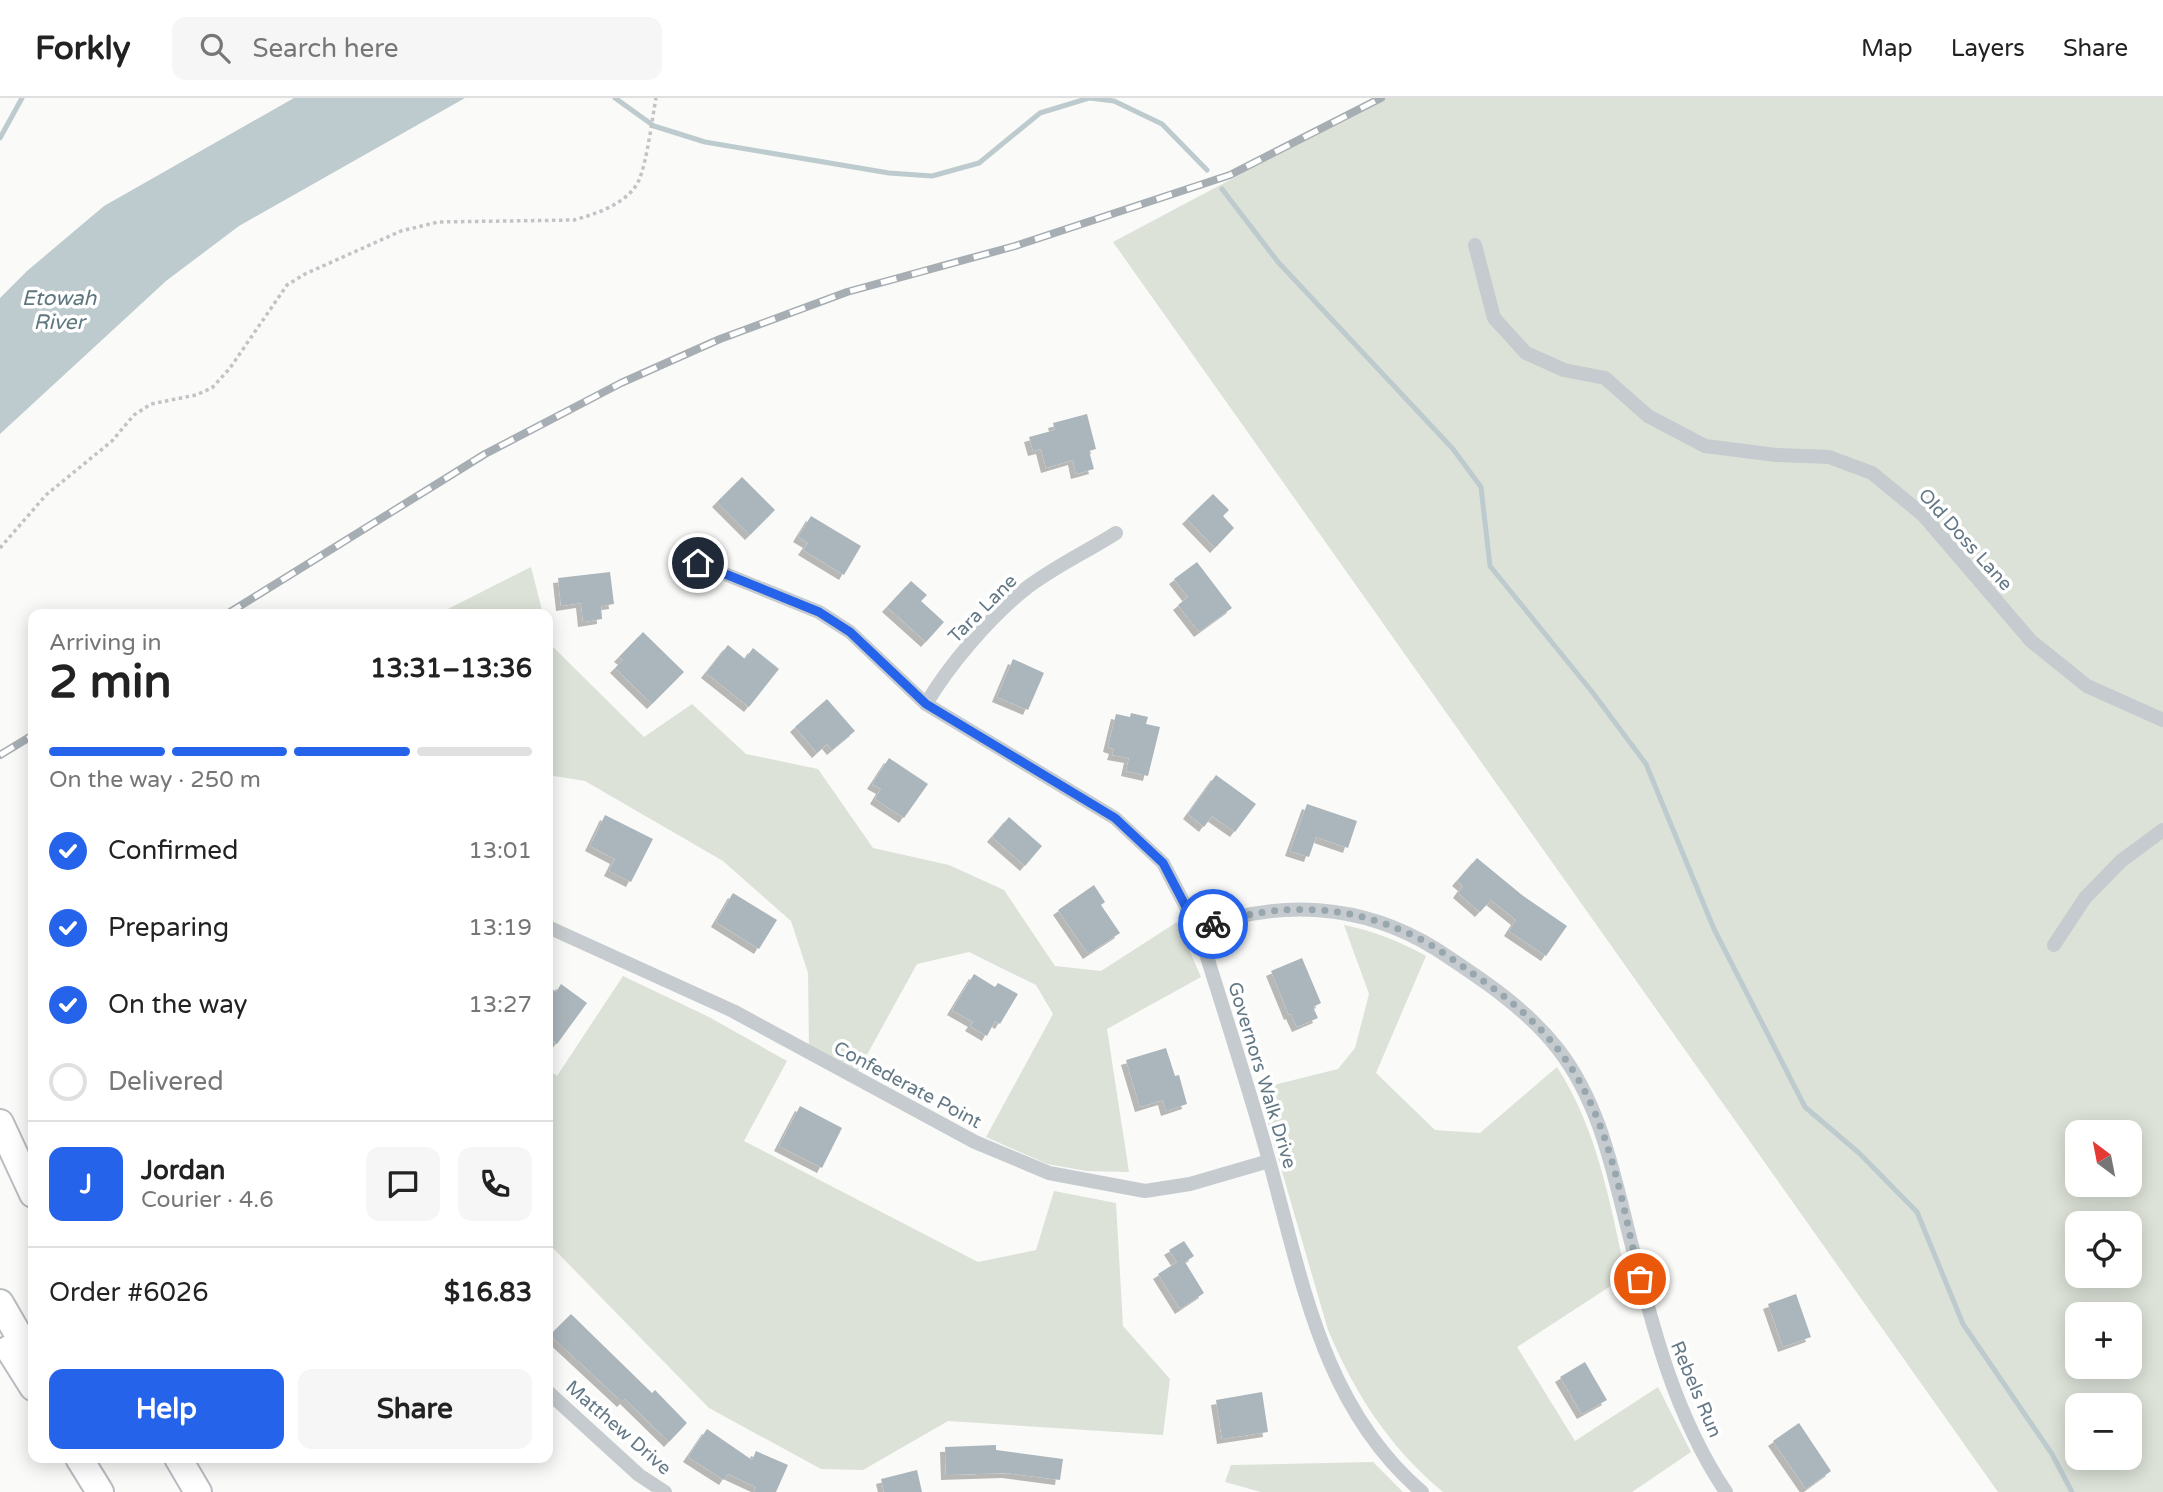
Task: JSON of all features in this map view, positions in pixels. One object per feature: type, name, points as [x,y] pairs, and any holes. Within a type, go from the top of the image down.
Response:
[{"type":"highway","points":[[0,1123],[28,1183]]},
{"type":"highway","points":[[0,1160],[28,1208]]},
{"type":"highway","points":[[0,1303],[28,1351]]},
{"type":"highway","points":[[0,1335],[28,1379]]},
{"type":"highway","points":[[82,1463],[100,1492]]},
{"type":"highway","points":[[93,1463],[110,1492]]},
{"type":"highway","points":[[181,1463],[198,1492]]},
{"type":"street","name":"Old Doss Lane","points":[[1475,245],[1494,318],[1527,353],[1564,370],[1605,378],[1648,416],[1705,446],[1776,455],[1829,457],[1872,474],[1923,515],[2031,641],[2087,686],[2163,720]]},
{"type":"street","name":"Tara Lane","points":[[926,704],[939,682],[977,636],[1025,590],[1116,533]]},
{"type":"street","name":"Governors Walk Drive","points":[[698,563],[819,612],[850,632],[926,704],[1115,818],[1163,863],[1198,930],[1269,1161],[1310,1313],[1329,1364],[1344,1395],[1369,1433],[1422,1492]]},
{"type":"street","points":[[2054,945],[2085,898],[2121,861],[2163,830]]},
{"type":"street","name":"Rebels Run","points":[[1198,930],[1249,913],[1286,908],[1340,912],[1383,923],[1417,937],[1460,964],[1502,994],[1541,1030],[1577,1078],[1594,1112],[1606,1145],[1654,1333],[1671,1384],[1696,1440],[1726,1492]]},
{"type":"street","name":"Confederate Point","points":[[553,929],[733,1012],[975,1142],[1049,1173],[1145,1191],[1190,1184],[1269,1161]]},
{"type":"street","name":"Matthew Drive","points":[[553,1397],[639,1475],[665,1492]]},
{"type":"path","points":[[0,548],[46,495],[112,441],[134,415],[151,404],[196,396],[212,388],[230,368],[287,285],[305,274],[401,231],[438,222],[575,220],[616,205],[640,179],[656,98]]},
{"type":"shaded area","points":[[1384,98],[2163,98],[2163,1492],[1998,1492],[1113,242]]},
{"type":"shaded area","points":[[531,567],[542,609],[448,609]]},
{"type":"shaded area","points":[[553,647],[644,737],[692,704],[746,754],[818,769],[873,848],[949,865],[1004,890],[1055,966],[1101,971],[1177,922],[1201,977],[1107,1029],[1129,1172],[1086,1171],[1047,1164],[986,1137],[1053,1014],[1036,985],[969,952],[917,964],[858,1071],[809,1047],[808,973],[791,921],[723,861],[585,781],[553,776]]},
{"type":"shaded area","points":[[1344,925],[1386,937],[1426,956],[1376,1073],[1435,1130],[1480,1133],[1557,1067],[1571,1091],[1583,1116],[1601,1168],[1626,1276],[1517,1347],[1575,1441],[1658,1387],[1691,1452],[1632,1492],[1443,1492],[1390,1438],[1362,1398],[1338,1353],[1328,1330],[1258,1089],[1338,1069],[1355,1048],[1369,994]]},
{"type":"shaded area","points":[[623,976],[709,1017],[787,1061],[744,1141],[978,1262],[1036,1250],[1054,1191],[1116,1203],[1123,1326],[1170,1379],[1163,1435],[948,1421],[863,1470],[821,1469],[709,1408],[553,1248],[553,1073],[557,1076]]},
{"type":"shaded area","points":[[1373,1462],[1403,1492],[1261,1492],[1225,1482],[1231,1465]]},
{"type":"water","name":"Etowah River","points":[[294,98],[465,98],[239,226],[166,281],[0,434],[0,298],[27,271],[104,206]]},
{"type":"building","points":[[1087,414],[1096,449],[1089,451],[1094,469],[1076,474],[1073,460],[1046,468],[1041,449],[1033,451],[1029,437],[1055,430],[1053,423]]},
{"type":"building","points":[[742,477],[775,510],[750,535],[717,502]]},
{"type":"building","points":[[1213,494],[1229,510],[1223,516],[1234,528],[1215,548],[1187,519]]},
{"type":"building","points":[[811,516],[861,546],[844,575],[803,550],[808,543],[798,537]]},
{"type":"building","points":[[1197,562],[1232,608],[1199,632],[1178,605],[1188,597],[1174,579]]},
{"type":"building","points":[[610,572],[614,604],[601,606],[602,619],[583,622],[581,603],[561,606],[558,578]]},
{"type":"building","points":[[911,581],[927,595],[921,601],[944,622],[926,642],[887,607]]},
{"type":"building","points":[[643,632],[684,672],[652,704],[615,668],[623,660],[619,657]]},
{"type":"building","points":[[728,645],[745,659],[753,648],[779,669],[749,707],[706,673]]},
{"type":"building","points":[[1013,659],[1044,673],[1028,710],[997,697]]},
{"type":"building","points":[[827,699],[855,731],[832,750],[827,744],[817,753],[795,727]]},
{"type":"building","points":[[1131,713],[1148,717],[1146,724],[1160,727],[1148,776],[1126,771],[1129,758],[1112,755],[1114,749],[1108,747],[1116,714],[1130,717]]},
{"type":"building","points":[[889,758],[928,784],[904,818],[875,799],[881,789],[872,784]]},
{"type":"building","points":[[1216,775],[1256,804],[1235,832],[1212,816],[1204,827],[1188,814]]},
{"type":"building","points":[[1307,804],[1357,821],[1348,848],[1316,837],[1309,857],[1290,851]]},
{"type":"building","points":[[605,815],[653,839],[631,882],[609,871],[615,859],[590,846]]},
{"type":"building","points":[[1009,817],[1042,846],[1025,866],[992,837]]},
{"type":"building","points":[[1477,858],[1522,895],[1567,926],[1546,956],[1509,931],[1516,920],[1491,900],[1480,912],[1458,893],[1463,886],[1457,881]]},
{"type":"building","points":[[1094,885],[1105,902],[1101,905],[1120,933],[1088,954],[1058,910]]},
{"type":"building","points":[[733,893],[777,920],[759,949],[716,922]]},
{"type":"building","points":[[1302,958],[1321,1003],[1313,1007],[1318,1018],[1297,1027],[1291,1014],[1289,1015],[1271,971]]},
{"type":"building","points":[[974,974],[995,987],[998,983],[1018,994],[1000,1024],[995,1021],[987,1036],[970,1026],[973,1022],[952,1010]]},
{"type":"building","points":[[561,984],[587,1003],[557,1044],[553,1041],[553,990],[556,992]]},
{"type":"building","points":[[1166,1048],[1175,1076],[1179,1075],[1187,1104],[1166,1111],[1163,1100],[1140,1107],[1126,1060]]},
{"type":"building","points":[[800,1106],[842,1128],[822,1168],[779,1146]]},
{"type":"building","points":[[1184,1241],[1194,1256],[1185,1262],[1204,1293],[1180,1309],[1158,1274],[1177,1262],[1169,1250]]},
{"type":"building","points":[[1796,1294],[1811,1337],[1783,1347],[1768,1304]]},
{"type":"building","points":[[571,1314],[652,1393],[655,1390],[687,1423],[669,1442],[625,1399],[622,1402],[553,1338],[553,1332]]},
{"type":"building","points":[[1585,1362],[1607,1400],[1582,1414],[1560,1377]]},
{"type":"building","points":[[1262,1392],[1268,1432],[1222,1439],[1216,1400]]},
{"type":"building","points":[[1799,1423],[1831,1471],[1806,1489],[1773,1441]]},
{"type":"building","points":[[707,1429],[752,1460],[756,1451],[788,1465],[776,1492],[754,1492],[756,1487],[728,1474],[724,1480],[688,1457]]},
{"type":"building","points":[[996,1445],[996,1450],[1063,1459],[1060,1480],[1007,1473],[946,1475],[945,1447]]},
{"type":"building","points":[[917,1470],[922,1492],[884,1492],[881,1479]]},
{"type":"waterway","points":[[0,138],[22,98]]},
{"type":"waterway","points":[[615,98],[654,126],[705,142],[889,173],[932,176],[979,163],[1040,113],[1089,98],[1114,101],[1162,124],[1207,170]]},
{"type":"waterway","points":[[1222,189],[1278,262],[1453,449],[1481,487],[1490,566],[1593,693],[1646,764],[1714,929],[1805,1107],[1859,1153],[1917,1212],[1963,1324],[2052,1454],[2072,1492]]},
{"type":"railway","points":[[235,609],[485,454],[621,383],[720,339],[847,292],[1015,246],[1230,175],[1381,98]]},
{"type":"railway","points":[[0,755],[28,738]]},
{"type":"way so far","points":[[1213,924],[1249,913],[1286,908],[1340,912],[1383,923],[1417,937],[1460,964],[1524,1012],[1559,1050],[1594,1112],[1606,1145],[1640,1279]]},
{"type":"route","points":[[698,563],[819,612],[850,632],[926,704],[1115,818],[1163,863],[1198,930],[1213,924]]}]
